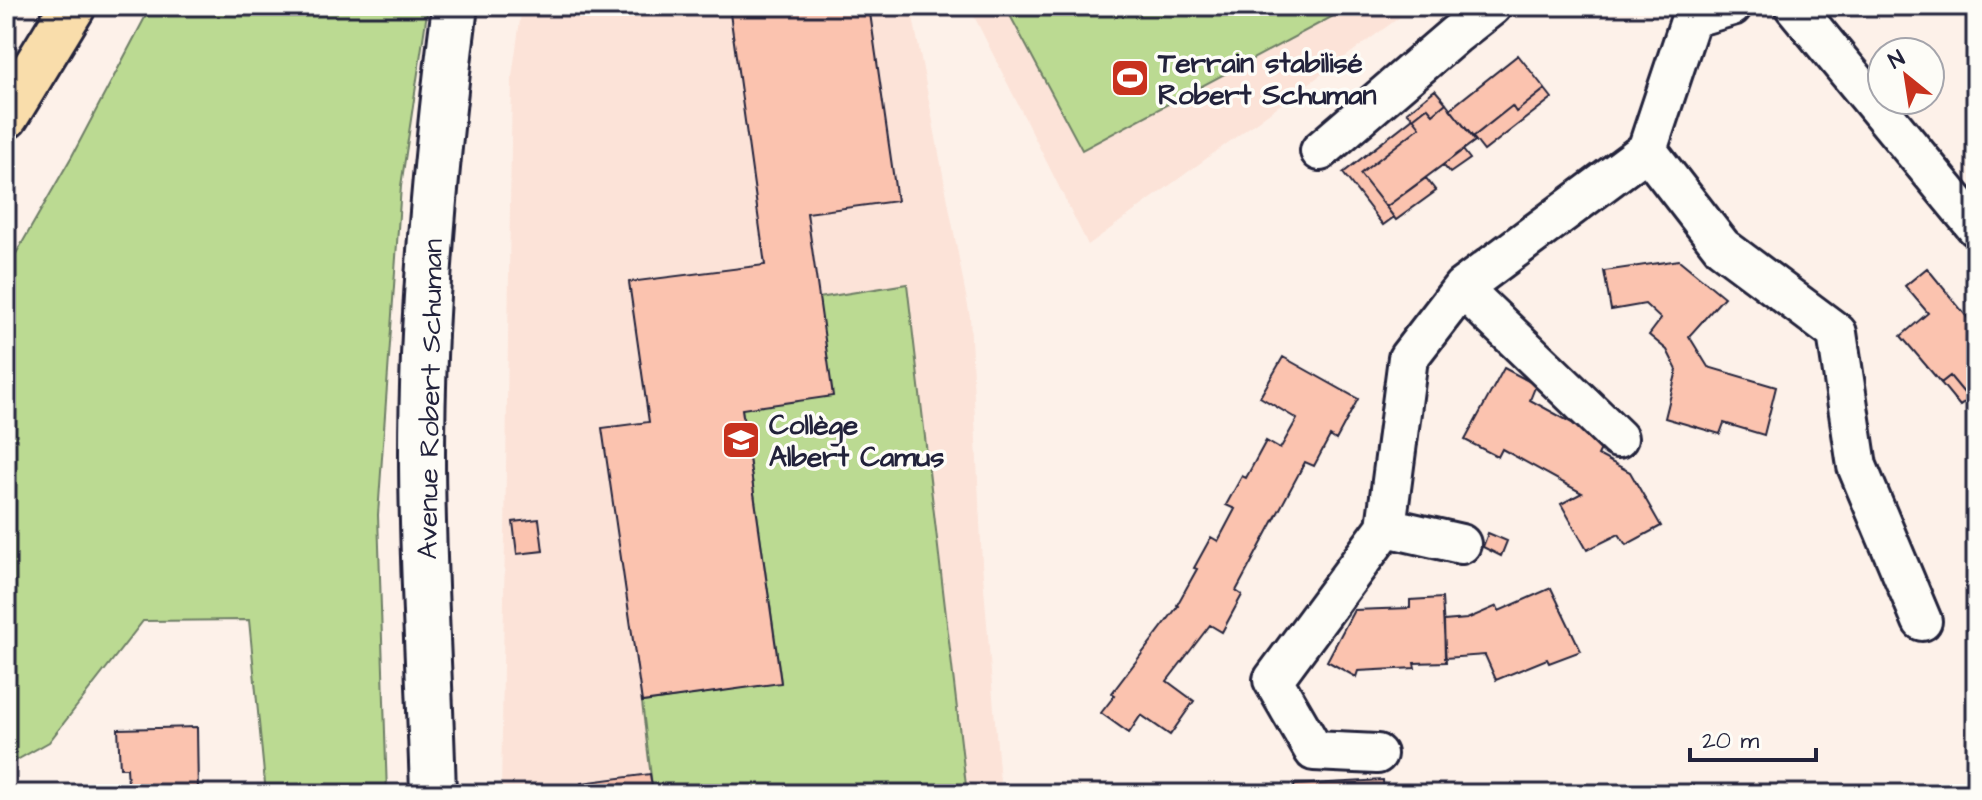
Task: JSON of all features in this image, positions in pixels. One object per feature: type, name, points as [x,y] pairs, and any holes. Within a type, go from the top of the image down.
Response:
[{"type":"highway","points":[[6,116],[73,6]]},
{"type":"street","name":"Avenue Robert Schuman","points":[[433,794],[422,454],[430,250],[439,128],[455,6]]},
{"type":"street","points":[[1320,151],[1492,6]]},
{"type":"street","points":[[1377,754],[1314,751],[1273,680],[1386,527],[1408,358],[1462,288],[1647,150],[1681,12],[1732,6]]},
{"type":"street","points":[[1794,6],[1976,227]]},
{"type":"street","points":[[1647,150],[1722,247],[1837,333],[1857,466],[1922,621]]},
{"type":"street","points":[[1462,288],[1618,438]]},
{"type":"street","points":[[1386,527],[1461,544]]},
{"type":"shaded area","name":"Collège Albert Camus","points":[[522,6],[911,6],[970,317],[982,563],[1001,794],[501,794],[512,77]]},
{"type":"shaded area","points":[[969,6],[1415,6],[1088,245]]},
{"type":"green space","points":[[151,6],[428,6],[401,186],[378,515],[387,794],[266,794],[249,620],[143,621],[49,742],[6,766],[6,271],[72,156]]},
{"type":"green space","name":"Terrain stabilisé Robert Schuman","points":[[1005,6],[1352,6],[1082,150]]},
{"type":"green space","points":[[907,284],[967,794],[653,794],[642,702],[781,682],[742,409],[819,298]]},
{"type":"building","points":[[729,6],[869,6],[897,201],[807,213],[833,396],[742,409],[781,683],[642,702],[602,428],[649,422],[629,282],[765,265]]},
{"type":"building","points":[[1518,55],[1545,89],[1516,112],[1512,106],[1473,137],[1450,109]]},
{"type":"building","points":[[1545,89],[1552,98],[1484,151],[1473,137],[1512,106],[1516,112]]},
{"type":"building","points":[[1435,90],[1446,103],[1433,114],[1427,107],[1413,118],[1407,112]]},
{"type":"building","points":[[1446,103],[1475,141],[1386,207],[1360,174],[1420,127],[1413,118],[1427,107],[1433,114]]},
{"type":"building","points":[[1413,118],[1420,127],[1360,174],[1394,217],[1383,225],[1343,173]]},
{"type":"building","points":[[1463,150],[1470,159],[1450,173],[1443,165]]},
{"type":"building","points":[[1426,178],[1436,191],[1396,220],[1386,207]]},
{"type":"building","points":[[1679,260],[1724,297],[1689,336],[1708,367],[1776,387],[1764,435],[1724,423],[1720,434],[1665,418],[1677,370],[1667,350],[1649,335],[1661,319],[1645,304],[1611,310],[1604,271]]},
{"type":"building","points":[[1927,268],[1976,328],[1976,393],[1969,399],[1950,376],[1941,383],[1901,336],[1928,313],[1905,286]]},
{"type":"building","points":[[1283,357],[1358,399],[1336,440],[1330,436],[1314,466],[1305,462],[1236,591],[1242,595],[1222,632],[1210,625],[1167,681],[1194,701],[1170,735],[1141,715],[1129,733],[1101,713],[1115,695],[1112,693],[1178,606],[1211,537],[1218,541],[1235,509],[1226,505],[1242,476],[1246,478],[1266,441],[1280,449],[1297,419],[1260,397]]},
{"type":"building","points":[[1504,368],[1536,385],[1530,400],[1605,441],[1598,455],[1630,472],[1661,526],[1626,545],[1619,534],[1587,550],[1561,504],[1582,493],[1502,449],[1498,457],[1465,440]]},
{"type":"building","points":[[1950,376],[1969,399],[1960,406],[1941,383]]},
{"type":"building","points":[[539,519],[543,551],[517,554],[513,522]]},
{"type":"building","points":[[1488,533],[1507,541],[1501,556],[1483,547]]},
{"type":"building","points":[[1551,588],[1581,651],[1549,663],[1547,659],[1496,680],[1485,655],[1445,658],[1444,621],[1467,619],[1497,606],[1499,611]]},
{"type":"building","points":[[1442,598],[1446,662],[1414,663],[1415,668],[1358,671],[1356,677],[1327,661],[1354,610],[1410,608],[1410,600]]},
{"type":"building","points":[[197,727],[198,794],[119,794],[119,785],[128,784],[127,768],[120,768],[118,729]]},
{"type":"building","points":[[650,774],[653,794],[583,794],[581,783]]},
{"type":"building","points":[[1383,780],[1384,794],[1295,794],[1294,785]]},
{"type":"place","name":"Terrain stabilisé Robert Schuman","points":[[1130,78]]},
{"type":"place","name":"Collège Albert Camus","points":[[741,440]]}]
